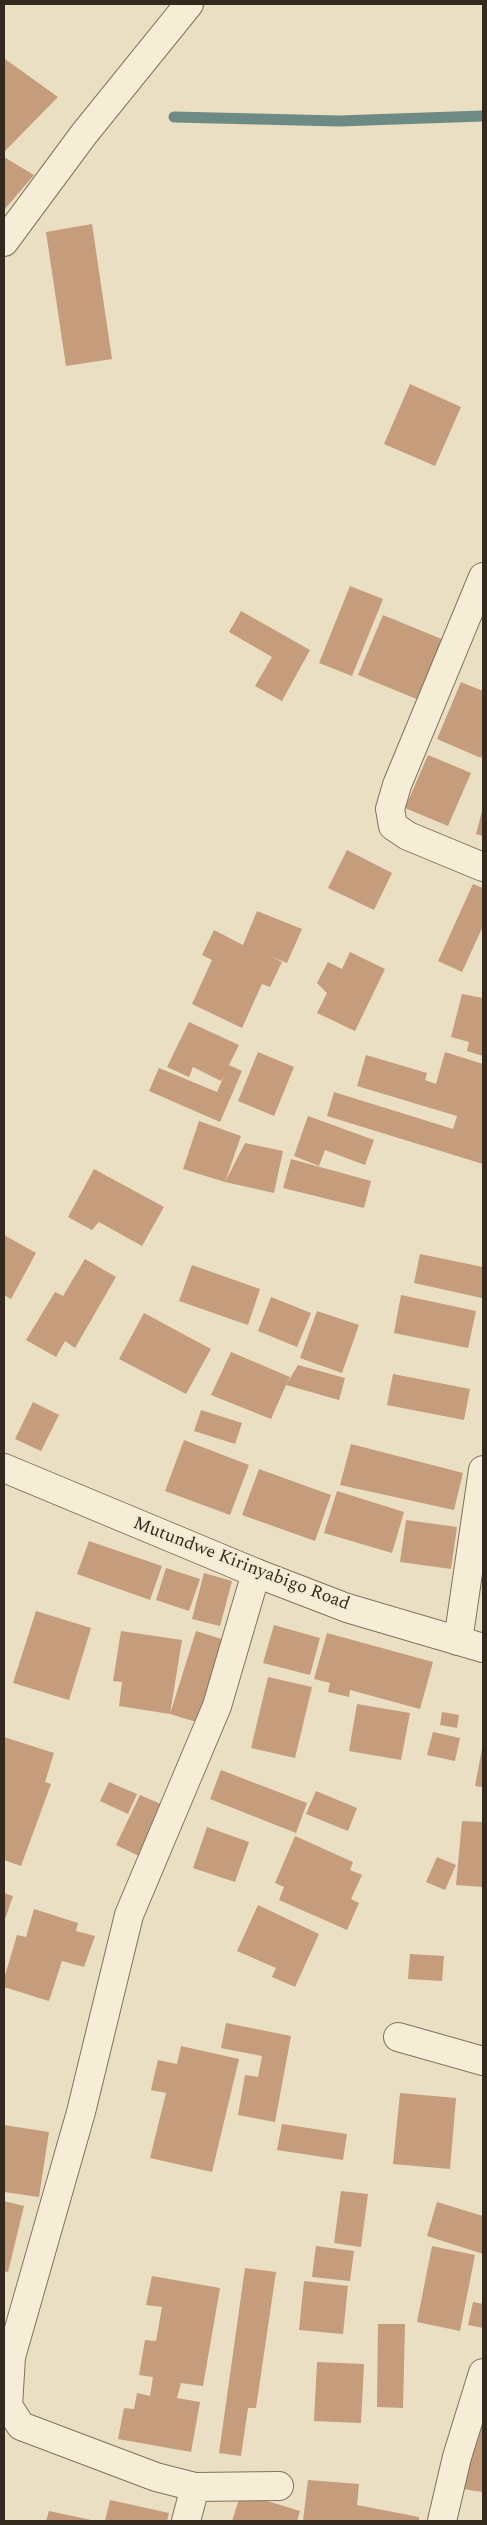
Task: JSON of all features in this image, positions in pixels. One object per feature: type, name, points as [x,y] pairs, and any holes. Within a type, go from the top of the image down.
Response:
[{"type":"street","points":[[4,242],[84,134],[189,4]]},
{"type":"street","points":[[483,577],[397,785],[390,809],[393,826],[408,836],[483,867]]},
{"type":"street","name":"Mutundwe Kirinyabigo Road","points":[[4,1468],[256,1573],[347,1608],[470,1645]]},
{"type":"street","points":[[470,1645],[483,1470]]},
{"type":"street","points":[[256,1573],[217,1706],[129,1915],[81,2112],[7,2356],[8,2406],[21,2426],[156,2476],[195,2487],[279,2486]]},
{"type":"street","points":[[398,2036],[483,2061]]},
{"type":"street","points":[[442,2521],[457,2457],[483,2373]]},
{"type":"street","points":[[186,2521],[195,2487]]},
{"type":"building","points":[[4,60],[58,97],[4,152]]},
{"type":"building","points":[[4,157],[34,175],[4,210]]},
{"type":"building","points":[[92,224],[112,359],[66,366],[46,232]]},
{"type":"building","points":[[410,384],[461,407],[435,466],[384,444]]},
{"type":"building","points":[[350,586],[383,599],[352,676],[319,663]]},
{"type":"building","points":[[241,611],[310,650],[282,701],[255,686],[272,657],[229,632]]},
{"type":"building","points":[[383,615],[444,640],[419,700],[358,675]]},
{"type":"building","points":[[461,682],[483,691],[483,753],[481,758],[437,739]]},
{"type":"building","points":[[428,755],[471,773],[448,826],[405,808]]},
{"type":"building","points":[[483,807],[483,836],[476,834]]},
{"type":"building","points":[[347,850],[392,873],[374,910],[328,888]]},
{"type":"building","points":[[473,884],[483,888],[483,926],[462,972],[438,961]]},
{"type":"building","points":[[257,911],[302,929],[287,963],[270,956],[282,962],[270,987],[262,984],[242,1028],[192,1004],[212,960],[202,955],[214,930],[243,945]]},
{"type":"building","points":[[350,952],[385,969],[355,1031],[317,1013],[327,993],[317,983],[328,962],[342,969]]},
{"type":"building","points":[[462,994],[483,998],[483,1056],[467,1051],[469,1042],[451,1037]]},
{"type":"building","points":[[189,1022],[239,1045],[229,1065],[242,1071],[220,1122],[149,1091],[159,1068],[217,1092],[224,1076],[221,1081],[193,1067],[189,1077],[167,1067]]},
{"type":"building","points":[[258,1052],[294,1067],[274,1116],[238,1101]]},
{"type":"building","points":[[445,1052],[483,1064],[483,1164],[327,1116],[334,1092],[453,1129],[457,1116],[357,1086],[366,1055],[427,1073],[425,1080],[436,1084]]},
{"type":"building","points":[[308,1116],[374,1140],[365,1165],[325,1150],[319,1166],[294,1156]]},
{"type":"building","points":[[199,1121],[241,1136],[225,1182],[183,1169]]},
{"type":"building","points":[[245,1143],[283,1151],[274,1193],[225,1182]]},
{"type":"building","points":[[291,1159],[371,1181],[364,1208],[283,1188]]},
{"type":"building","points":[[94,1169],[164,1207],[142,1246],[99,1222],[92,1230],[68,1217]]},
{"type":"building","points":[[4,1235],[36,1253],[11,1299],[4,1295]]},
{"type":"building","points":[[420,1254],[483,1267],[482,1298],[414,1283]]},
{"type":"building","points":[[85,1259],[116,1277],[75,1348],[65,1341],[56,1357],[26,1340],[55,1292],[63,1296]]},
{"type":"building","points":[[192,1265],[260,1289],[248,1325],[179,1301]]},
{"type":"building","points":[[401,1295],[476,1311],[468,1348],[394,1333]]},
{"type":"building","points":[[271,1297],[311,1313],[297,1347],[258,1331]]},
{"type":"building","points":[[317,1311],[359,1325],[342,1373],[300,1358]]},
{"type":"building","points":[[144,1313],[211,1349],[186,1394],[119,1359]]},
{"type":"building","points":[[231,1352],[290,1377],[271,1419],[211,1395]]},
{"type":"building","points":[[298,1365],[345,1378],[339,1400],[286,1385]]},
{"type":"building","points":[[393,1374],[470,1389],[464,1420],[387,1405]]},
{"type":"building","points":[[33,1402],[59,1415],[41,1451],[15,1439]]},
{"type":"building","points":[[201,1410],[242,1423],[235,1444],[194,1431]]},
{"type":"building","points":[[184,1440],[249,1465],[230,1515],[165,1491]]},
{"type":"building","points":[[351,1444],[463,1473],[454,1510],[340,1485]]},
{"type":"building","points":[[259,1469],[331,1495],[315,1541],[242,1515]]},
{"type":"building","points":[[337,1491],[404,1512],[392,1553],[324,1533]]},
{"type":"building","points":[[406,1520],[457,1527],[451,1569],[400,1562]]},
{"type":"building","points":[[89,1541],[162,1566],[150,1600],[77,1574]]},
{"type":"building","points":[[166,1568],[200,1579],[189,1611],[156,1600]]},
{"type":"building","points":[[204,1573],[232,1581],[220,1626],[192,1619]]},
{"type":"building","points":[[36,1611],[91,1628],[69,1700],[13,1683]]},
{"type":"building","points":[[274,1625],[320,1638],[310,1675],[263,1663]]},
{"type":"building","points":[[121,1631],[182,1640],[170,1714],[119,1706],[122,1682],[113,1681]]},
{"type":"building","points":[[196,1631],[228,1641],[203,1724],[170,1714]]},
{"type":"building","points":[[327,1633],[433,1662],[420,1709],[350,1690],[349,1697],[328,1692],[330,1683],[314,1679]]},
{"type":"building","points":[[268,1677],[312,1687],[295,1758],[251,1748]]},
{"type":"building","points":[[357,1704],[410,1713],[401,1760],[349,1751]]},
{"type":"building","points":[[442,1712],[459,1715],[457,1728],[440,1725]]},
{"type":"building","points":[[433,1732],[460,1738],[455,1761],[427,1755]]},
{"type":"building","points":[[4,1737],[54,1753],[45,1782],[51,1784],[21,1866],[4,1860]]},
{"type":"building","points":[[483,1749],[483,1787],[475,1786]]},
{"type":"building","points":[[221,1770],[307,1803],[296,1833],[210,1799]]},
{"type":"building","points":[[109,1782],[137,1794],[128,1814],[100,1801]]},
{"type":"building","points":[[316,1791],[357,1808],[348,1831],[306,1814]]},
{"type":"building","points":[[140,1795],[163,1805],[139,1856],[116,1845]]},
{"type":"building","points":[[462,1821],[483,1822],[483,1887],[456,1885]]},
{"type":"building","points":[[207,1827],[249,1842],[235,1882],[193,1868]]},
{"type":"building","points":[[295,1836],[353,1862],[350,1870],[362,1875],[351,1899],[359,1903],[347,1930],[279,1900],[284,1887],[275,1883]]},
{"type":"building","points":[[437,1857],[456,1865],[445,1890],[426,1882]]},
{"type":"building","points":[[4,1893],[13,1896],[4,1922]]},
{"type":"building","points":[[258,1905],[319,1934],[295,1987],[272,1977],[276,1968],[237,1951]]},
{"type":"building","points":[[34,1909],[78,1923],[76,1931],[95,1936],[84,1967],[62,1961],[49,2001],[4,1987],[4,1979],[17,1935],[26,1937]]},
{"type":"building","points":[[410,1954],[444,1956],[442,1981],[408,1979]]},
{"type":"building","points":[[226,2023],[291,2036],[275,2122],[238,2115],[245,2075],[258,2077],[262,2056],[221,2048]]},
{"type":"building","points":[[181,2046],[239,2059],[212,2172],[150,2158],[166,2093],[151,2090],[158,2060],[177,2064]]},
{"type":"building","points":[[400,2093],[456,2098],[450,2169],[393,2164]]},
{"type":"building","points":[[282,2124],[347,2134],[343,2160],[277,2150]]},
{"type":"building","points":[[4,2125],[49,2132],[39,2197],[4,2192]]},
{"type":"building","points":[[341,2191],[368,2194],[361,2247],[334,2243]]},
{"type":"building","points":[[4,2201],[24,2206],[8,2272],[4,2271]]},
{"type":"building","points":[[437,2202],[483,2216],[483,2254],[427,2236]]},
{"type":"building","points":[[316,2246],[354,2251],[350,2281],[312,2277]]},
{"type":"building","points":[[432,2246],[475,2255],[460,2331],[417,2322]]},
{"type":"building","points":[[245,2268],[276,2272],[256,2408],[248,2408],[241,2456],[219,2453]]},
{"type":"building","points":[[152,2276],[220,2288],[203,2386],[181,2383],[177,2398],[200,2402],[191,2452],[118,2439],[124,2408],[134,2409],[137,2393],[150,2396],[153,2377],[139,2375],[145,2340],[156,2341],[162,2307],[146,2305]]},
{"type":"building","points":[[304,2281],[348,2286],[343,2334],[299,2330]]},
{"type":"building","points":[[473,2302],[483,2304],[483,2328],[468,2325]]},
{"type":"building","points":[[378,2324],[405,2324],[403,2408],[377,2407]]},
{"type":"building","points":[[317,2362],[364,2364],[361,2423],[314,2421]]},
{"type":"building","points":[[474,2420],[483,2422],[483,2492],[463,2489]]},
{"type":"building","points":[[308,2480],[359,2484],[357,2505],[419,2517],[419,2521],[303,2521]]},
{"type":"building","points":[[241,2493],[300,2511],[297,2521],[232,2521]]},
{"type":"building","points":[[110,2500],[169,2513],[167,2521],[105,2521]]},
{"type":"building","points":[[49,2511],[91,2520],[91,2521],[46,2521]]},
{"type":"waterway","points":[[174,117],[339,121],[483,116]]}]
